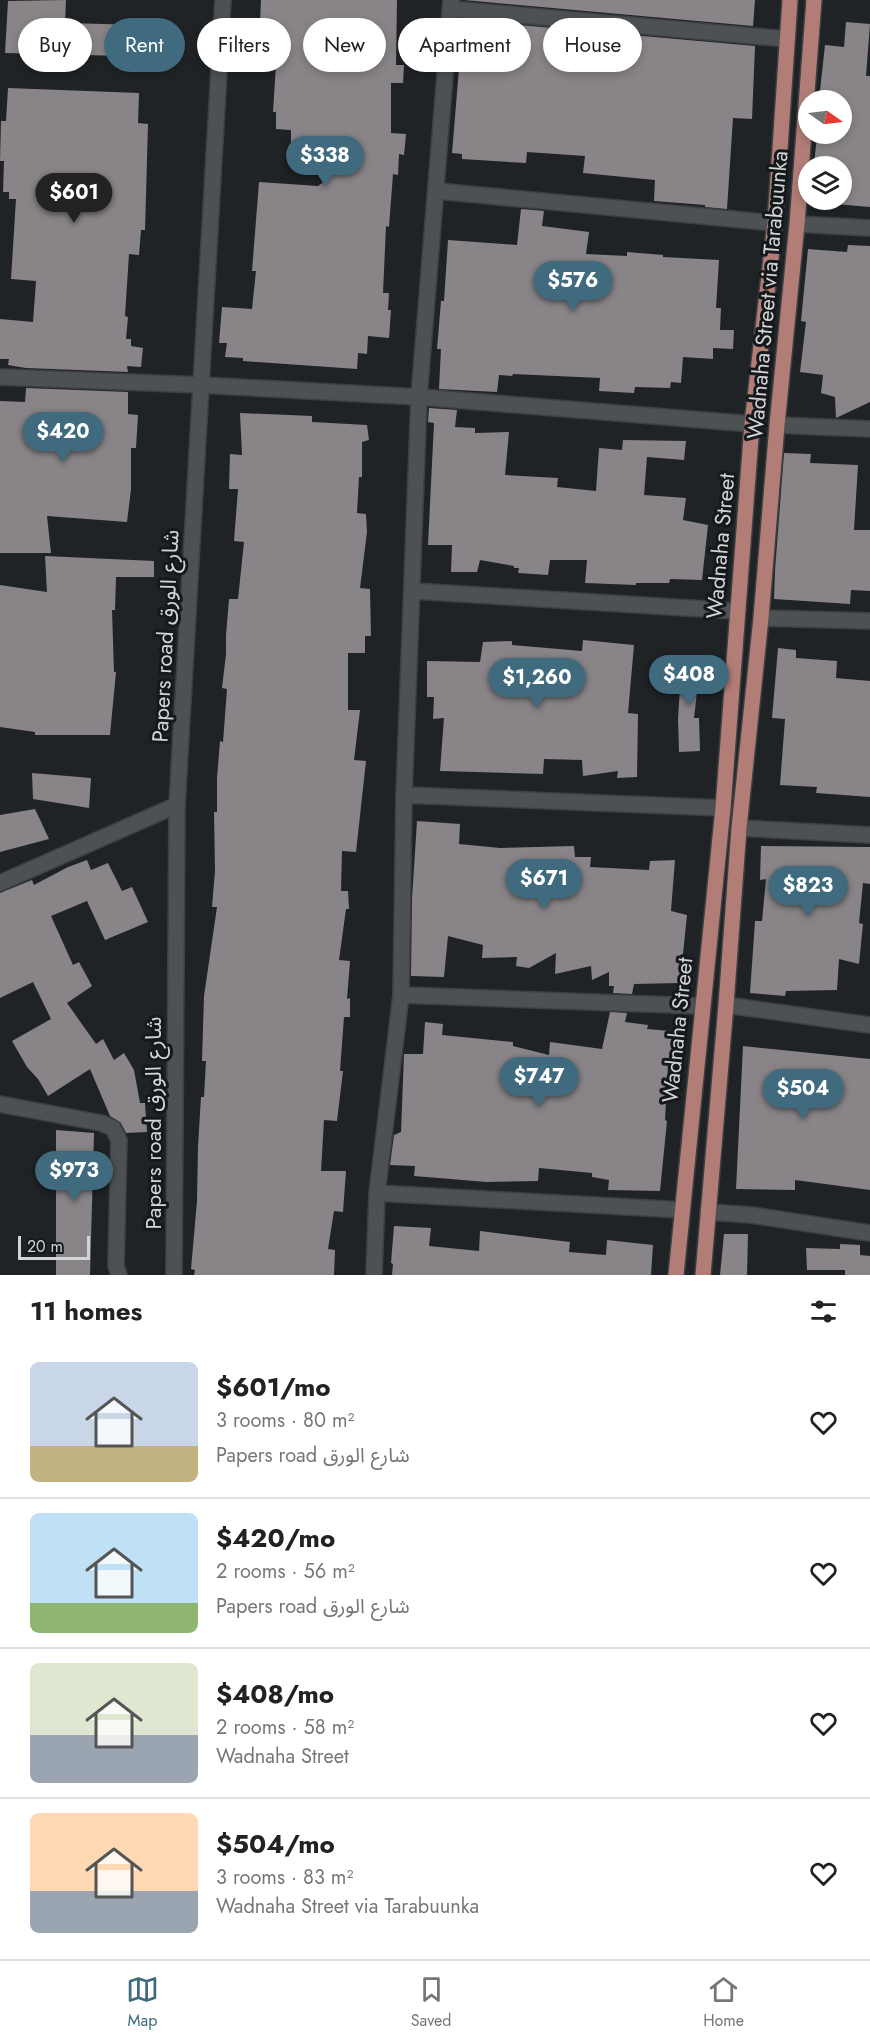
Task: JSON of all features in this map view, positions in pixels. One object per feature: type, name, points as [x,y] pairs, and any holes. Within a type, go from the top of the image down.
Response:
[{"type":"main road","name":"Wadnaha Street","points":[[676,1275],[723,808],[752,424],[775,223],[790,0]]},
{"type":"main road","name":"Wadnaha Street via Tarabuunka","points":[[703,1275],[739,828],[761,618],[797,224],[814,0]]},
{"type":"street","name":"Papers road شارع الورق","points":[[174,1275],[177,805],[223,0]]},
{"type":"street","points":[[374,1275],[377,1193],[401,995],[404,795],[419,397],[451,5],[787,39]]},
{"type":"street","points":[[437,191],[775,223]]},
{"type":"street","points":[[797,224],[870,228]]},
{"type":"street","points":[[0,377],[419,397],[752,424]]},
{"type":"street","points":[[777,425],[870,429]]},
{"type":"street","points":[[413,591],[737,611]]},
{"type":"street","points":[[761,618],[870,621]]},
{"type":"street","points":[[404,795],[723,808]]},
{"type":"street","points":[[0,883],[177,805]]},
{"type":"street","points":[[739,828],[870,835]]},
{"type":"street","points":[[401,995],[702,1006]]},
{"type":"street","points":[[726,1005],[870,1025]]},
{"type":"street","points":[[0,1104],[101,1123],[113,1128],[119,1140],[116,1266],[119,1275]]},
{"type":"street","points":[[377,1193],[682,1210]]},
{"type":"street","points":[[708,1212],[751,1215],[870,1233]]},
{"type":"building","points":[[66,0],[65,18],[18,18],[18,53],[5,53],[8,1]]},
{"type":"building","points":[[261,0],[397,0],[396,65],[398,65],[398,72],[404,72],[403,83],[391,83],[391,133],[406,134],[404,155],[399,154],[398,175],[393,174],[389,227],[386,226],[383,293],[389,293],[388,310],[391,310],[389,338],[368,336],[367,354],[358,353],[357,369],[243,361],[243,358],[225,357],[227,343],[219,343],[222,307],[252,309],[256,271],[252,271],[259,182],[318,186],[330,177],[332,149],[291,148],[291,130],[276,129],[276,112],[273,112],[276,72],[291,72],[291,18],[260,18]]},
{"type":"building","points":[[464,0],[755,0],[753,26]]},
{"type":"building","points":[[846,22],[870,24],[866,76],[870,76],[870,207],[852,205],[852,156],[815,156],[816,144],[852,144],[852,90],[820,90],[825,45],[844,47]]},
{"type":"building","points":[[92,24],[104,24],[104,55],[92,55]]},
{"type":"building","points":[[531,26],[543,27],[543,72],[642,72],[642,36],[755,46],[752,119],[733,118],[727,209],[654,201],[655,180],[583,173],[585,156],[527,152],[526,163],[462,159],[462,154],[452,153],[459,72],[531,72]]},
{"type":"building","points":[[8,88],[139,93],[138,123],[148,124],[145,230],[141,230],[139,255],[129,254],[125,316],[128,317],[126,339],[131,339],[131,346],[143,348],[141,367],[127,366],[128,372],[26,368],[8,365],[9,359],[0,359],[0,319],[33,322],[36,281],[11,279],[16,199],[9,199],[9,192],[3,192],[4,161],[0,161],[1,121],[6,121]]},
{"type":"building","points":[[521,209],[544,211],[542,226],[589,232],[586,254],[627,256],[627,252],[663,255],[663,257],[719,260],[716,308],[721,308],[720,330],[734,330],[733,349],[713,348],[713,359],[683,357],[681,383],[671,382],[670,388],[635,387],[634,393],[599,391],[600,378],[513,374],[512,376],[499,375],[497,392],[439,389],[441,349],[437,349],[441,301],[444,301],[448,240],[517,245]]},
{"type":"building","points":[[848,245],[870,246],[870,402],[836,418],[835,397],[821,393],[823,375],[800,372],[806,322],[801,321],[808,249],[847,252]]},
{"type":"building","points":[[26,388],[128,392],[128,414],[138,415],[136,448],[131,448],[131,489],[127,522],[47,516],[51,553],[0,553],[0,401],[25,402]]},
{"type":"building","points":[[429,408],[457,410],[455,427],[475,428],[475,433],[509,432],[505,475],[558,478],[557,487],[596,491],[599,448],[622,450],[623,440],[686,441],[684,460],[647,457],[644,495],[686,498],[683,520],[708,525],[702,580],[670,579],[669,583],[636,583],[636,585],[585,583],[587,560],[550,560],[548,575],[518,573],[519,568],[514,568],[514,566],[480,560],[477,572],[451,572],[452,545],[428,545],[434,423],[428,422]]},
{"type":"building","points":[[240,413],[312,416],[312,422],[367,425],[369,440],[362,442],[362,477],[359,477],[357,513],[366,514],[367,532],[360,588],[370,589],[371,636],[365,636],[365,653],[348,653],[348,710],[360,710],[354,760],[366,761],[356,852],[342,851],[341,891],[348,891],[349,909],[346,909],[339,960],[350,961],[347,999],[350,998],[350,1017],[344,1017],[340,1071],[343,1071],[337,1121],[324,1120],[321,1171],[346,1171],[343,1212],[334,1211],[328,1249],[335,1250],[334,1275],[194,1275],[195,1270],[191,1269],[197,1201],[201,1097],[204,1097],[206,1061],[202,1061],[204,996],[217,907],[212,907],[215,871],[214,812],[217,812],[220,741],[223,742],[227,689],[222,688],[229,599],[238,599],[244,542],[234,541],[238,489],[229,489],[230,454],[242,455]]},
{"type":"building","points":[[784,453],[811,454],[810,463],[858,465],[854,530],[870,530],[870,591],[851,590],[850,604],[774,599]]},
{"type":"building","points":[[45,556],[154,561],[154,577],[116,577],[115,610],[112,610],[114,672],[116,672],[110,735],[35,735],[35,732],[0,727],[0,585],[47,592]]},
{"type":"building","points":[[583,640],[634,645],[628,713],[638,714],[637,777],[617,778],[618,771],[583,776],[582,760],[544,759],[543,774],[440,771],[444,718],[433,719],[434,697],[427,697],[427,661],[480,662],[483,642],[512,641],[512,645],[582,651]]},
{"type":"building","points":[[778,648],[796,650],[796,658],[837,661],[836,678],[870,681],[870,797],[816,793],[817,787],[780,785],[785,719],[772,718]]},
{"type":"building","points":[[682,657],[701,657],[694,718],[699,718],[700,751],[679,752],[678,719]]},
{"type":"building","points":[[32,773],[91,778],[89,808],[33,799]]},
{"type":"building","points":[[35,809],[49,839],[0,852],[0,815]]},
{"type":"building","points":[[417,821],[460,824],[459,844],[500,848],[574,846],[575,857],[591,857],[590,867],[649,870],[650,861],[675,860],[671,911],[687,915],[680,983],[634,984],[632,994],[613,993],[614,986],[609,986],[609,972],[592,980],[591,966],[555,974],[556,953],[529,968],[516,966],[517,957],[482,958],[483,945],[448,936],[444,977],[411,976],[412,899]]},
{"type":"building","points":[[761,846],[870,847],[870,884],[863,883],[859,923],[863,924],[859,964],[839,959],[837,990],[786,991],[785,996],[750,993],[755,921],[762,921],[766,879],[760,880]]},
{"type":"building","points":[[87,860],[91,870],[108,863],[122,891],[132,887],[148,922],[105,940],[87,901],[51,916],[73,965],[79,962],[92,986],[67,1003],[96,1044],[103,1039],[114,1060],[124,1053],[134,1070],[140,1103],[145,1103],[147,1132],[126,1133],[121,1123],[110,1116],[90,1069],[48,1096],[12,1041],[51,1019],[33,982],[0,998],[0,893],[32,880],[34,885]]},
{"type":"building","points":[[610,1012],[627,1013],[625,1022],[648,1025],[647,1029],[682,1032],[680,1064],[668,1065],[665,1120],[667,1121],[660,1191],[608,1190],[609,1180],[592,1177],[592,1173],[539,1168],[538,1181],[487,1182],[414,1176],[415,1166],[390,1165],[394,1135],[401,1132],[404,1054],[423,1054],[425,1022],[443,1024],[442,1035],[513,1042],[513,1046],[549,1055],[550,1042],[602,1049]]},
{"type":"building","points":[[743,1046],[870,1059],[870,1190],[795,1180],[795,1190],[736,1189]]},
{"type":"building","points":[[56,1130],[94,1133],[90,1275],[56,1275]]},
{"type":"building","points":[[394,1226],[431,1228],[429,1246],[479,1251],[480,1231],[570,1242],[569,1252],[606,1255],[607,1240],[653,1245],[651,1275],[392,1275]]},
{"type":"building","points":[[724,1234],[748,1234],[747,1275],[720,1275]]},
{"type":"building","points":[[840,1244],[860,1245],[860,1255],[870,1256],[870,1275],[845,1275],[845,1270],[807,1270],[806,1248],[840,1249]]}]
